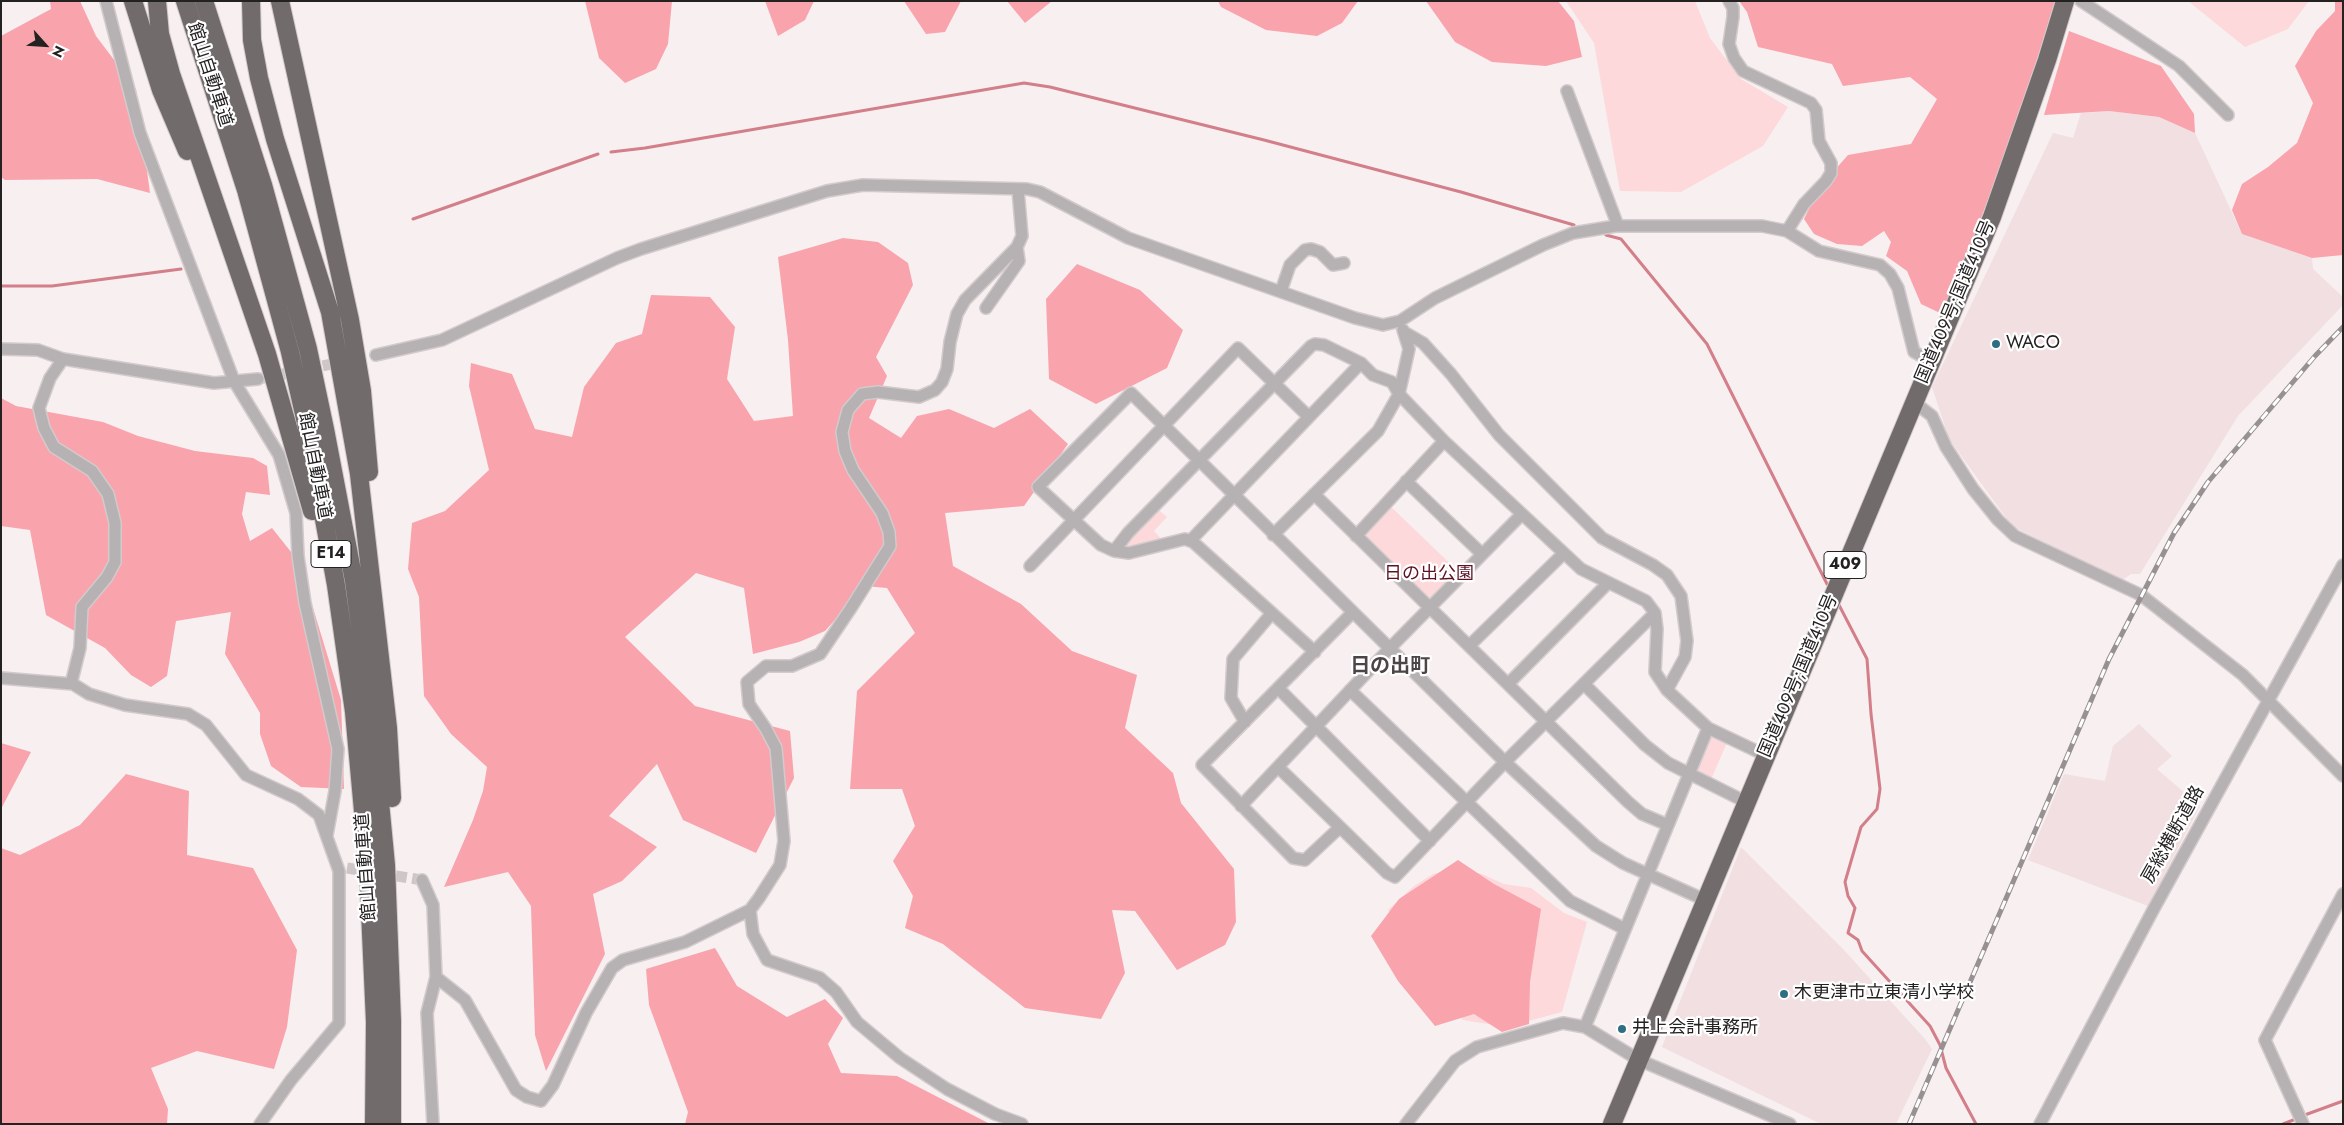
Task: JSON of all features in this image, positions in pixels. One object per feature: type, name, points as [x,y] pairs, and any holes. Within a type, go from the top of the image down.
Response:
[{"type":"highway","points":[[132,1],[161,90],[209,202],[224,225]]},
{"type":"highway","points":[[156,1],[160,34],[171,74],[267,354],[313,515],[336,585]]},
{"type":"highway","name":"館山自動車道","points":[[185,1],[246,190],[290,352],[312,451],[336,585],[354,712],[368,866],[375,1022],[374,1124]]},
{"type":"highway","name":"館山自動車道","points":[[204,1],[263,185],[308,349],[340,504],[369,689],[386,865],[392,1021],[392,1124]]},
{"type":"highway","points":[[251,1],[252,40],[272,130],[330,312],[359,474],[373,611],[388,728],[401,945],[392,1021]]},
{"type":"highway","points":[[280,1],[350,320],[362,391],[370,484],[373,611]]},
{"type":"highway","name":"国道409号;国道410号","points":[[1612,1124],[1992,217],[2047,60],[2065,1]]},
{"type":"street","points":[[106,1],[140,133],[234,381],[279,455],[296,513],[298,556],[305,603],[338,749],[335,792],[326,837]]},
{"type":"street","points":[[1729,1],[1733,8],[1729,44],[1734,58],[1743,71],[1811,102],[1816,110],[1819,141],[1831,163],[1831,173],[1826,181],[1804,204],[1788,231]]},
{"type":"street","points":[[2081,1],[2179,66],[2228,115]]},
{"type":"street","points":[[1567,91],[1618,226]]},
{"type":"street","points":[[376,355],[442,340],[617,258],[641,249],[826,191],[864,184],[1028,189],[1040,192],[1128,238],[1371,323],[1402,327],[1423,343],[1452,374],[1499,436],[1602,538],[1653,564],[1668,575],[1681,596],[1687,641],[1685,657],[1667,690]]},
{"type":"street","points":[[436,976],[464,1000],[516,1090],[527,1097],[541,1101],[553,1085],[586,1013],[612,968],[623,960],[685,942],[750,910],[780,865],[784,841],[776,748],[766,729],[748,704],[747,682],[766,666],[792,666],[811,660],[820,654],[890,546],[882,513],[853,470],[845,451],[842,432],[848,410],[862,394],[878,392],[919,396],[935,390],[942,382],[948,369],[950,342],[958,314],[965,300],[1017,248],[1022,236],[1018,190]]},
{"type":"street","points":[[1402,327],[1435,298],[1550,242],[1573,233],[1618,226],[1762,226],[1788,231],[1819,250],[1880,265],[1890,274],[1903,301],[1910,343],[1914,352],[1931,361]]},
{"type":"street","points":[[986,308],[1019,261],[1017,248]]},
{"type":"street","points":[[1281,291],[1290,265],[1305,250],[1311,249],[1320,252],[1333,265],[1344,263]]},
{"type":"street","points":[[1273,535],[1378,431],[1399,394],[1409,348],[1402,327]]},
{"type":"street","points":[[1114,550],[1128,533],[1274,383],[1315,344],[1324,345],[1361,362],[1373,375],[1392,382],[1399,394],[1444,441],[1563,554],[1582,569],[1646,601],[1655,613],[1657,629],[1655,672],[1667,690],[1708,728],[1765,755]]},
{"type":"street","points":[[1030,566],[1238,348],[1309,417]]},
{"type":"street","points":[[1,349],[38,350],[62,359],[214,383],[258,379]]},
{"type":"street","points":[[62,359],[50,378],[39,408],[44,428],[54,447],[92,471],[108,494],[115,523],[115,562],[107,577],[82,607],[80,648],[72,680],[73,684]]},
{"type":"street","points":[[1190,541],[1361,362]]},
{"type":"street","points":[[1315,652],[1204,550],[1190,541],[1185,539],[1129,553],[1114,550],[1101,545],[1038,487],[1131,393],[1352,613],[1505,762],[1596,846],[1647,875],[1706,900]]},
{"type":"street","points":[[1914,402],[1932,416],[1946,447],[1974,489],[1998,520],[2015,536],[2141,595],[2243,675],[2343,776]]},
{"type":"street","points":[[1356,536],[1444,441]]},
{"type":"street","points":[[1406,481],[1482,554]]},
{"type":"street","points":[[1314,494],[1628,802],[1642,814],[1668,825]]},
{"type":"street","points":[[1241,806],[1390,648],[1521,515]]},
{"type":"street","points":[[1470,646],[1563,554]]},
{"type":"street","name":"房総横断道路","points":[[2040,1124],[2152,912],[2343,565]]},
{"type":"street","points":[[1508,684],[1608,583]]},
{"type":"street","points":[[1245,722],[1231,698],[1233,659],[1272,613]]},
{"type":"street","points":[[1342,829],[1337,830],[1310,856],[1300,860],[1293,858],[1202,765],[1352,613]]},
{"type":"street","points":[[1278,767],[1387,873],[1395,877],[1505,762],[1655,613]]},
{"type":"street","points":[[1,678],[73,684],[90,694],[125,705],[188,714],[206,726],[246,775],[298,799],[319,815],[326,837],[343,870],[339,1023],[291,1080],[260,1124]]},
{"type":"street","points":[[1584,684],[1645,745],[1668,764],[1746,802]]},
{"type":"street","points":[[1279,689],[1430,841]]},
{"type":"street","points":[[1350,690],[1570,901],[1625,928]]},
{"type":"street","points":[[1585,1027],[1708,728]]},
{"type":"street","points":[[422,880],[433,905],[436,976],[427,1013],[432,1124]]},
{"type":"street","points":[[2303,1124],[2266,1040],[2343,894]]},
{"type":"street","points":[[750,910],[752,934],[767,960],[820,978],[836,992],[857,1022],[900,1058],[947,1089],[995,1114],[1022,1124]]},
{"type":"street","points":[[1406,1124],[1455,1061],[1477,1048],[1563,1023],[1585,1027],[1639,1060],[1790,1124]]},
{"type":"shaded area","points":[[50,1],[80,1],[96,36],[136,89],[150,193],[97,179],[5,180],[1,177],[1,36],[51,9]]},
{"type":"shaded area","points":[[585,1],[672,1],[668,44],[656,69],[625,83],[599,58]]},
{"type":"shaded area","points":[[765,1],[814,1],[805,20],[778,36]]},
{"type":"shaded area","points":[[904,1],[961,1],[945,32],[926,34]]},
{"type":"shaded area","points":[[1007,1],[1052,1],[1025,23]]},
{"type":"shaded area","points":[[1218,1],[1358,1],[1342,23],[1317,36],[1266,30],[1221,7]]},
{"type":"shaded area","points":[[1426,1],[1558,1],[1574,21],[1582,57],[1546,66],[1492,62],[1455,42]]},
{"type":"shaded area","points":[[1739,1],[2055,1],[2018,121],[1947,307],[1940,313],[1921,304],[1907,271],[1886,256],[1891,242],[1884,231],[1862,246],[1837,244],[1814,234],[1804,219],[1812,203],[1811,197],[1848,155],[1911,144],[1937,99],[1910,77],[1843,86],[1832,64],[1758,47],[1747,12]]},
{"type":"shaded area","points":[[2335,1],[2343,1],[2343,255],[2312,258],[2242,234],[2232,210],[2242,184],[2268,167],[2297,143],[2313,103],[2295,66],[2316,31],[2335,11]]},
{"type":"shaded area","points":[[2069,31],[2161,66],[2194,114],[2195,133],[2159,117],[2109,111],[2044,115]]},
{"type":"shaded area","points":[[2109,111],[2159,117],[2195,133],[2242,234],[2312,258],[2313,269],[2343,297],[2343,305],[2238,416],[2140,574],[2131,574],[2121,581],[2012,526],[1949,439],[1932,387],[2053,133],[2073,138],[2081,113]]},
{"type":"shaded area","points":[[843,238],[878,242],[908,263],[913,285],[876,357],[887,376],[869,418],[901,438],[917,416],[949,409],[994,428],[1030,409],[1068,444],[1024,506],[945,513],[953,566],[1021,604],[1072,651],[1137,675],[1125,728],[1173,773],[1181,803],[1234,869],[1236,922],[1225,945],[1177,970],[1135,911],[1112,910],[1125,973],[1101,1019],[1025,1008],[943,944],[905,928],[913,896],[893,861],[915,826],[902,789],[850,789],[857,691],[915,633],[887,588],[865,586],[825,631],[799,642],[753,654],[744,588],[696,573],[625,637],[695,706],[790,731],[794,778],[756,853],[683,820],[657,764],[609,816],[657,847],[622,881],[593,894],[605,954],[546,1071],[535,1035],[531,906],[508,872],[444,887],[473,820],[483,791],[487,767],[451,734],[424,696],[419,597],[408,569],[412,523],[445,511],[489,470],[469,386],[471,363],[512,374],[535,429],[572,437],[584,387],[616,343],[642,334],[651,295],[710,297],[735,327],[727,379],[754,421],[793,416],[788,340],[778,257]]},
{"type":"shaded area","points":[[1077,264],[1140,290],[1183,330],[1167,368],[1096,404],[1049,379],[1046,299]]},
{"type":"shaded area","points":[[1,398],[16,406],[103,422],[138,436],[195,451],[253,458],[267,466],[270,495],[246,492],[242,514],[250,541],[272,528],[299,562],[341,700],[344,789],[301,787],[271,766],[260,734],[260,713],[225,654],[231,612],[176,621],[167,676],[151,687],[131,675],[105,648],[46,615],[30,530],[1,526]]},
{"type":"shaded area","points":[[2139,724],[2172,756],[2157,769],[2200,806],[2148,906],[2028,860],[2064,774],[2105,781],[2113,746]]},
{"type":"shaded area","points":[[1,743],[31,752],[1,809]]},
{"type":"shaded area","points":[[126,774],[189,791],[187,855],[253,868],[297,950],[287,1027],[274,1069],[197,1051],[151,1068],[168,1109],[167,1124],[1,1124],[1,848],[20,855],[80,825]]},
{"type":"shaded area","name":"木更津市立東清小学校","points":[[1741,847],[1843,949],[1932,1049],[1896,1124],[1821,1124],[1662,1047]]},
{"type":"shaded area","points":[[1458,860],[1494,884],[1541,909],[1530,982],[1529,1024],[1502,1032],[1474,1014],[1435,1026],[1398,981],[1371,936],[1399,899]]},
{"type":"shaded area","points":[[715,948],[737,986],[787,1017],[825,999],[843,1018],[828,1044],[841,1073],[897,1076],[990,1124],[685,1124],[688,1112],[649,1005],[646,969]]},
{"type":"green space","points":[[1566,1],[1695,1],[1710,38],[1741,79],[1788,107],[1763,146],[1681,192],[1620,191],[1594,43]]},
{"type":"green space","points":[[2188,1],[2309,1],[2288,29],[2245,47]]},
{"type":"green space","name":"日の出公園","points":[[1387,503],[1462,575],[1430,608],[1356,536]]},
{"type":"green space","points":[[1154,506],[1167,517],[1154,531],[1166,544],[1114,551]]},
{"type":"green space","points":[[1708,728],[1729,738],[1709,784],[1689,775]]},
{"type":"green space","points":[[1458,868],[1482,874],[1504,884],[1531,888],[1564,913],[1587,922],[1562,1012],[1506,1027],[1463,1020],[1428,972],[1421,955],[1388,910],[1414,886],[1433,874]]},
{"type":"waterway","points":[[611,152],[645,148],[1024,83],[1050,87],[1264,140],[1461,192],[1574,225]]},
{"type":"waterway","points":[[413,219],[598,154]]},
{"type":"waterway","points":[[1606,235],[1621,239],[1707,344],[1827,584]]},
{"type":"waterway","points":[[1,286],[52,286],[181,269]]},
{"type":"waterway","points":[[1839,605],[1867,659],[1880,789],[1877,809],[1861,827],[1845,882],[1848,896],[1855,908],[1848,933],[1858,940],[1862,951],[1930,1026],[1940,1045],[1946,1068],[1976,1124]]},
{"type":"waterway","points":[[2302,1116],[2343,1101]]},
{"type":"waterway","points":[[2283,1124],[2296,1119]]},
{"type":"tunnel","points":[[258,379],[376,355]]},
{"type":"tunnel","points":[[347,868],[422,880]]},
{"type":"railway","points":[[1909,1124],[2109,659],[2174,533],[2208,482],[2315,356],[2343,327]]},
{"type":"place","name":"WACO","points":[[1996,344]]},
{"type":"place","name":"木更津市立東清小学校","points":[[1784,994]]},
{"type":"place","name":"井上会計事務所","points":[[1622,1029]]},
{"type":"district","name":"日の出町","points":[[1390,667]]}]
